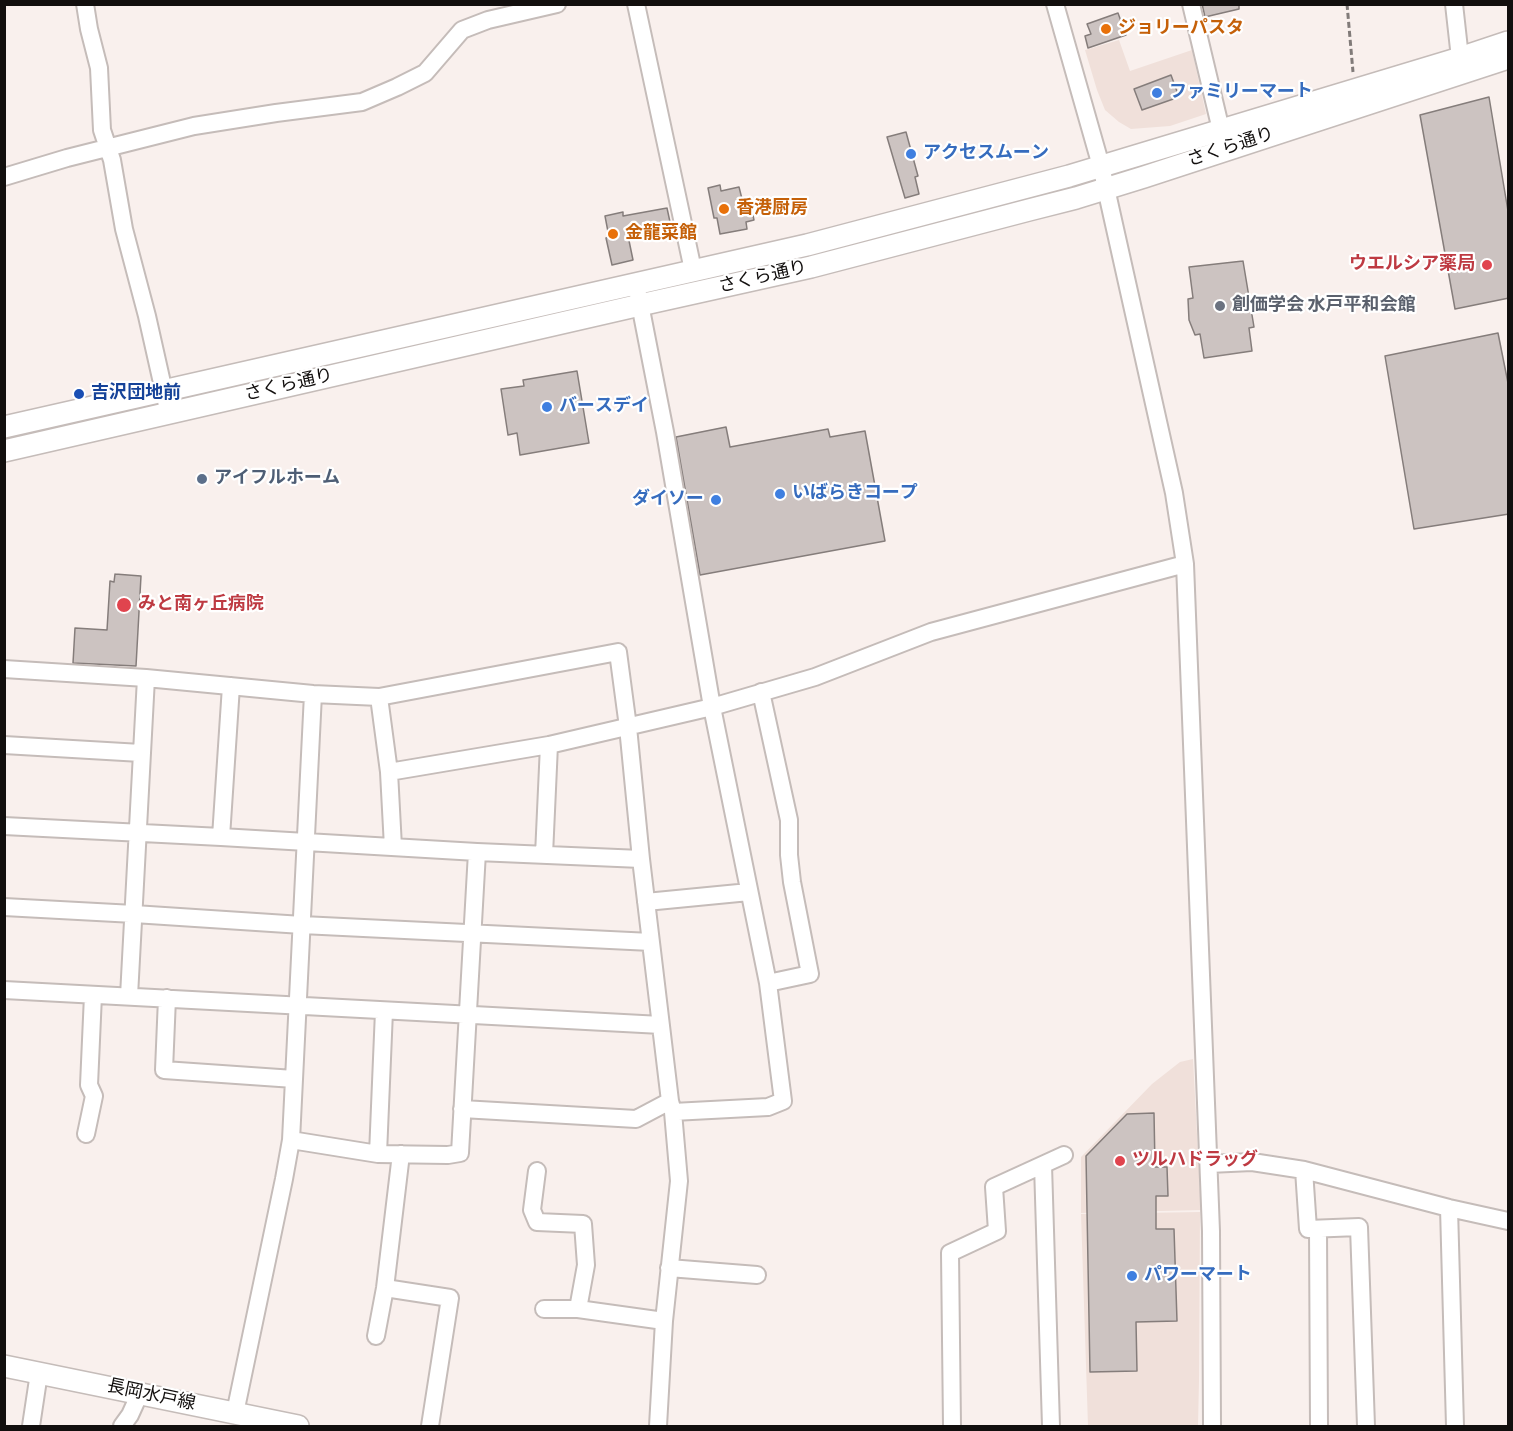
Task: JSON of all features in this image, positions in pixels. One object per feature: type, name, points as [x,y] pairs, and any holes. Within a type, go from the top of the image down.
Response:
[{"type":"main road","name":"さくら通り","points":[[4,427],[807,245],[1029,188],[1509,42]]},
{"type":"main road","name":"さくら通り","points":[[4,452],[822,264],[1057,203],[1509,58]]},
{"type":"main road","name":"長岡水戸線","points":[[4,1366],[235,1413],[266,1423],[298,1426]]},
{"type":"street","points":[[85,4],[99,68],[102,130],[112,160],[124,229],[170,414]]},
{"type":"street","points":[[4,177],[194,126],[276,112],[362,102],[425,72],[462,30],[488,20],[557,4]]},
{"type":"street","points":[[636,4],[693,270]]},
{"type":"street","points":[[1055,4],[1101,166],[1174,493],[1185,564],[1209,1164],[1212,1426]]},
{"type":"street","points":[[1191,4],[1221,130]]},
{"type":"street","points":[[1454,4],[1460,58]]},
{"type":"street","points":[[462,1109],[636,1119],[671,1106],[768,1107],[783,1101],[768,982],[712,707],[665,432],[635,284]]},
{"type":"street","points":[[389,772],[549,745],[712,707],[815,676],[931,632],[1185,564]]},
{"type":"street","points":[[4,669],[379,697],[618,652],[679,1181],[664,1321],[658,1426]]},
{"type":"street","points":[[129,996],[146,678]]},
{"type":"street","points":[[221,837],[231,686]]},
{"type":"street","points":[[761,692],[789,820],[792,882],[810,974],[768,982]]},
{"type":"street","points":[[235,1413],[291,1140],[313,693]]},
{"type":"street","points":[[379,697],[389,772],[393,847]]},
{"type":"street","points":[[4,745],[141,753]]},
{"type":"street","points":[[544,855],[549,745]]},
{"type":"street","points":[[4,826],[641,859]]},
{"type":"street","points":[[291,1140],[378,1154],[448,1155],[460,1153],[477,852]]},
{"type":"street","points":[[646,902],[749,892]]},
{"type":"street","points":[[4,907],[302,925],[651,942]]},
{"type":"street","points":[[4,990],[661,1025]]},
{"type":"street","points":[[86,1134],[94,1096],[89,1085],[93,995]]},
{"type":"street","points":[[167,998],[164,1070],[294,1079]]},
{"type":"street","points":[[378,1154],[384,1011]]},
{"type":"street","points":[[376,1336],[385,1288],[401,1154]]},
{"type":"street","points":[[952,1426],[950,1253],[997,1231],[994,1188],[1064,1155]]},
{"type":"street","points":[[1209,1164],[1252,1162],[1304,1170],[1449,1208],[1509,1221]]},
{"type":"street","points":[[1043,1165],[1051,1426]]},
{"type":"street","points":[[1304,1170],[1308,1229],[1359,1227],[1366,1426]]},
{"type":"street","points":[[537,1171],[532,1210],[537,1222],[583,1224],[586,1265],[578,1309]]},
{"type":"street","points":[[1449,1208],[1455,1426]]},
{"type":"street","points":[[1318,1229],[1319,1426]]},
{"type":"street","points":[[669,1268],[757,1275]]},
{"type":"street","points":[[385,1288],[450,1298],[430,1426]]},
{"type":"street","points":[[544,1309],[578,1309],[664,1321]]},
{"type":"street","points":[[31,1426],[39,1373]]},
{"type":"street","points":[[122,1426],[140,1393]]},
{"type":"path","points":[[1347,4],[1355,89]]},
{"type":"shaded area","points":[[1119,40],[1130,71],[1192,50],[1206,114],[1170,126],[1131,129],[1119,122],[1105,110],[1085,50]]},
{"type":"shaded area","points":[[1193,1059],[1201,1210],[1081,1213],[1081,1157],[1152,1084],[1180,1062]]},
{"type":"shaded area","points":[[1200,1212],[1198,1426],[1088,1426],[1081,1214]]},
{"type":"building","points":[[1202,4],[1239,4],[1239,9],[1205,17]]},
{"type":"building","name":"ジョリーパスタ","points":[[1118,13],[1126,35],[1088,48],[1085,36],[1091,34],[1087,24]]},
{"type":"building","name":"ファミリーマート","points":[[1171,75],[1179,97],[1142,110],[1134,89]]},
{"type":"building","points":[[1489,97],[1509,217],[1509,298],[1455,309],[1420,115]]},
{"type":"building","points":[[906,132],[918,176],[915,177],[919,194],[905,198],[887,137]]},
{"type":"building","points":[[720,185],[721,191],[739,187],[743,203],[750,202],[754,220],[746,222],[747,229],[720,234],[708,188]]},
{"type":"building","points":[[667,208],[670,222],[627,231],[633,260],[612,265],[606,238],[609,237],[605,216],[623,212],[623,216]]},
{"type":"building","name":"創価学会 水戸平和会館","points":[[1243,261],[1254,327],[1249,328],[1252,351],[1204,358],[1200,334],[1195,335],[1189,320],[1188,299],[1193,298],[1189,267]]},
{"type":"building","points":[[1498,333],[1509,388],[1509,514],[1414,529],[1385,356]]},
{"type":"building","points":[[577,371],[589,443],[520,455],[517,433],[508,435],[501,389],[524,386],[523,380]]},
{"type":"building","name":"いばらきコープ","points":[[726,427],[730,447],[828,429],[830,437],[865,431],[885,541],[700,575],[676,437]]},
{"type":"building","name":"みと南ヶ丘病院","points":[[115,574],[141,576],[136,666],[73,663],[75,628],[107,630],[110,581],[114,582]]},
{"type":"building","points":[[1154,1113],[1155,1167],[1167,1167],[1168,1196],[1156,1196],[1156,1229],[1174,1229],[1177,1321],[1136,1322],[1137,1371],[1090,1372],[1086,1156],[1127,1114]]},
{"type":"place","name":"ジョリーパスタ","points":[[1106,29]]},
{"type":"place","name":"ファミリーマート","points":[[1157,93]]},
{"type":"place","name":"アクセスムーン","points":[[911,154]]},
{"type":"place","name":"香港厨房","points":[[724,209]]},
{"type":"place","name":"金龍菜館","points":[[613,234]]},
{"type":"place","name":"ウエルシア薬局","points":[[1487,265]]},
{"type":"place","name":"創価学会 水戸平和会館","points":[[1220,306]]},
{"type":"place","name":"吉沢団地前","points":[[79,394]]},
{"type":"place","name":"バースデイ","points":[[547,407]]},
{"type":"place","name":"アイフルホーム","points":[[202,479]]},
{"type":"place","name":"いばらきコープ","points":[[780,494]]},
{"type":"place","name":"ダイソー","points":[[716,500]]},
{"type":"place","name":"みと南ヶ丘病院","points":[[124,605]]},
{"type":"place","name":"ツルハドラッグ","points":[[1120,1161]]},
{"type":"place","name":"パワーマート","points":[[1132,1276]]}]
